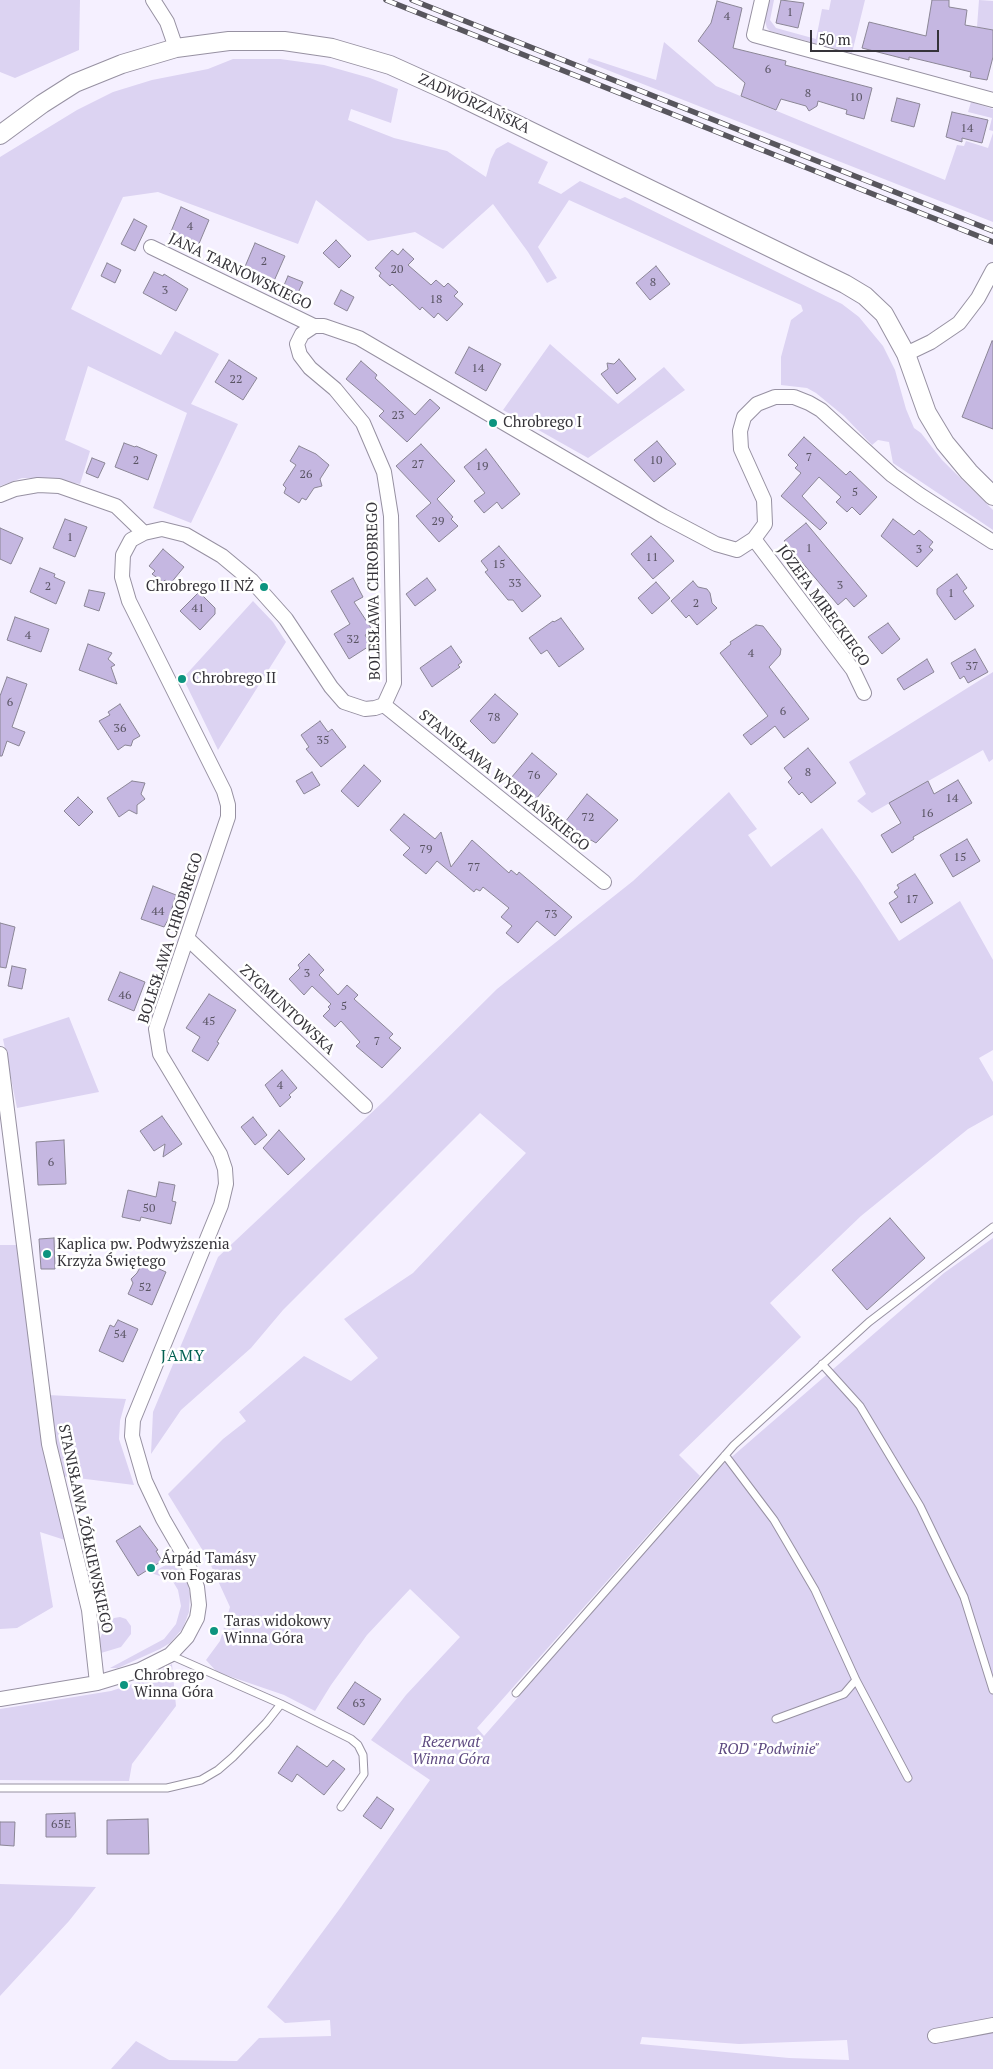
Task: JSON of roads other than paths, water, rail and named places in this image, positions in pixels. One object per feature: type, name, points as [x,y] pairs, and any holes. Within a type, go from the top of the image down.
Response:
[{"type":"street","points":[[153,0],[167,22],[176,48]]},
{"type":"street","points":[[762,0],[754,36],[993,100]]},
{"type":"street","name":"ZADWÓRZAŃSKA","points":[[0,135],[42,104],[75,83],[122,64],[176,48],[229,41],[284,41],[332,48],[390,65],[461,97],[845,284],[865,296],[884,314],[906,354],[928,413],[945,443],[993,496]]},
{"type":"street","name":"JANA TARNOWSKIEGO","points":[[151,247],[314,326]]},
{"type":"street","points":[[906,354],[931,342],[959,322],[978,298],[993,270]]},
{"type":"street","points":[[314,326],[334,328],[359,338],[663,516],[716,544],[736,550],[754,539],[765,524],[764,500],[741,448],[740,431],[744,417],[757,404],[775,398],[794,397],[821,410],[878,463],[913,490],[993,542]]},
{"type":"street","name":"BOLESŁAWA CHROBREGO","points":[[314,326],[302,334],[297,344],[300,355],[310,368],[335,389],[362,423],[384,472],[391,516],[394,683],[384,705]]},
{"type":"street","points":[[0,495],[14,488],[38,485],[59,486],[116,506],[144,533],[162,529],[186,536],[222,556],[252,581],[286,619],[331,687],[344,702],[365,709],[384,705]]},
{"type":"street","name":"BOLESŁAWA CHROBREGO","points":[[0,1698],[97,1684],[140,1670],[170,1655],[187,1638],[196,1618],[199,1605],[197,1587],[186,1557],[163,1519],[145,1481],[132,1436],[132,1420],[221,1206],[226,1184],[225,1170],[220,1154],[160,1054],[156,1029],[228,817],[228,804],[224,791],[129,601],[122,576],[123,555],[131,540],[144,533]]},
{"type":"street","name":"JÓZEFA MIRECKIEGO","points":[[754,539],[853,670],[864,693]]},
{"type":"street","name":"STANISŁAWA WYSPIAŃSKIEGO","points":[[384,705],[604,882]]},
{"type":"street","name":"ZYGMUNTOWSKA","points":[[187,938],[365,1106]]},
{"type":"street","name":"STANISŁAWA ŻÓŁKIEWSKIEGO","points":[[0,1054],[49,1444],[89,1610],[97,1684]]},
{"type":"street","points":[[936,2036],[993,2025]]},
{"type":"lane","points":[[516,1693],[725,1455],[869,1322],[993,1228]]},
{"type":"lane","points":[[822,1364],[860,1406],[920,1506],[964,1597],[993,1690]]},
{"type":"lane","points":[[725,1455],[774,1520],[815,1590],[856,1680],[908,1778]]},
{"type":"lane","points":[[170,1655],[281,1704],[351,1739],[358,1745],[363,1755],[364,1774],[341,1807]]},
{"type":"lane","points":[[776,1719],[844,1694],[856,1680]]},
{"type":"lane","points":[[0,1788],[167,1788],[184,1786],[201,1780],[218,1770],[266,1723],[281,1704]]},
{"type":"railway","points":[[386,0],[993,242]]},
{"type":"railway","points":[[412,0],[993,231]]},
{"type":"place","name":"Chrobrego I","points":[[493,423]]},
{"type":"place","name":"Chrobrego II NŻ","points":[[264,587]]},
{"type":"place","name":"Chrobrego II","points":[[182,679]]},
{"type":"place","name":"Kaplica pw. Podwyższenia Krzyża Świętego","points":[[47,1254]]},
{"type":"place","name":"Árpád Tamásy von Fogaras","points":[[151,1568]]},
{"type":"place","name":"Taras widokowy Winna Góra","points":[[214,1631]]},
{"type":"place","name":"Chrobrego Winna Góra","points":[[124,1685]]},
{"type":"district","name":"JAMY","points":[[183,1356]]},
{"type":"park label","name":"ROD \"Podwinie\"","points":[[769,1750]]},
{"type":"park label","name":"Rezerwat Winna Góra","points":[[451,1752]]}]
